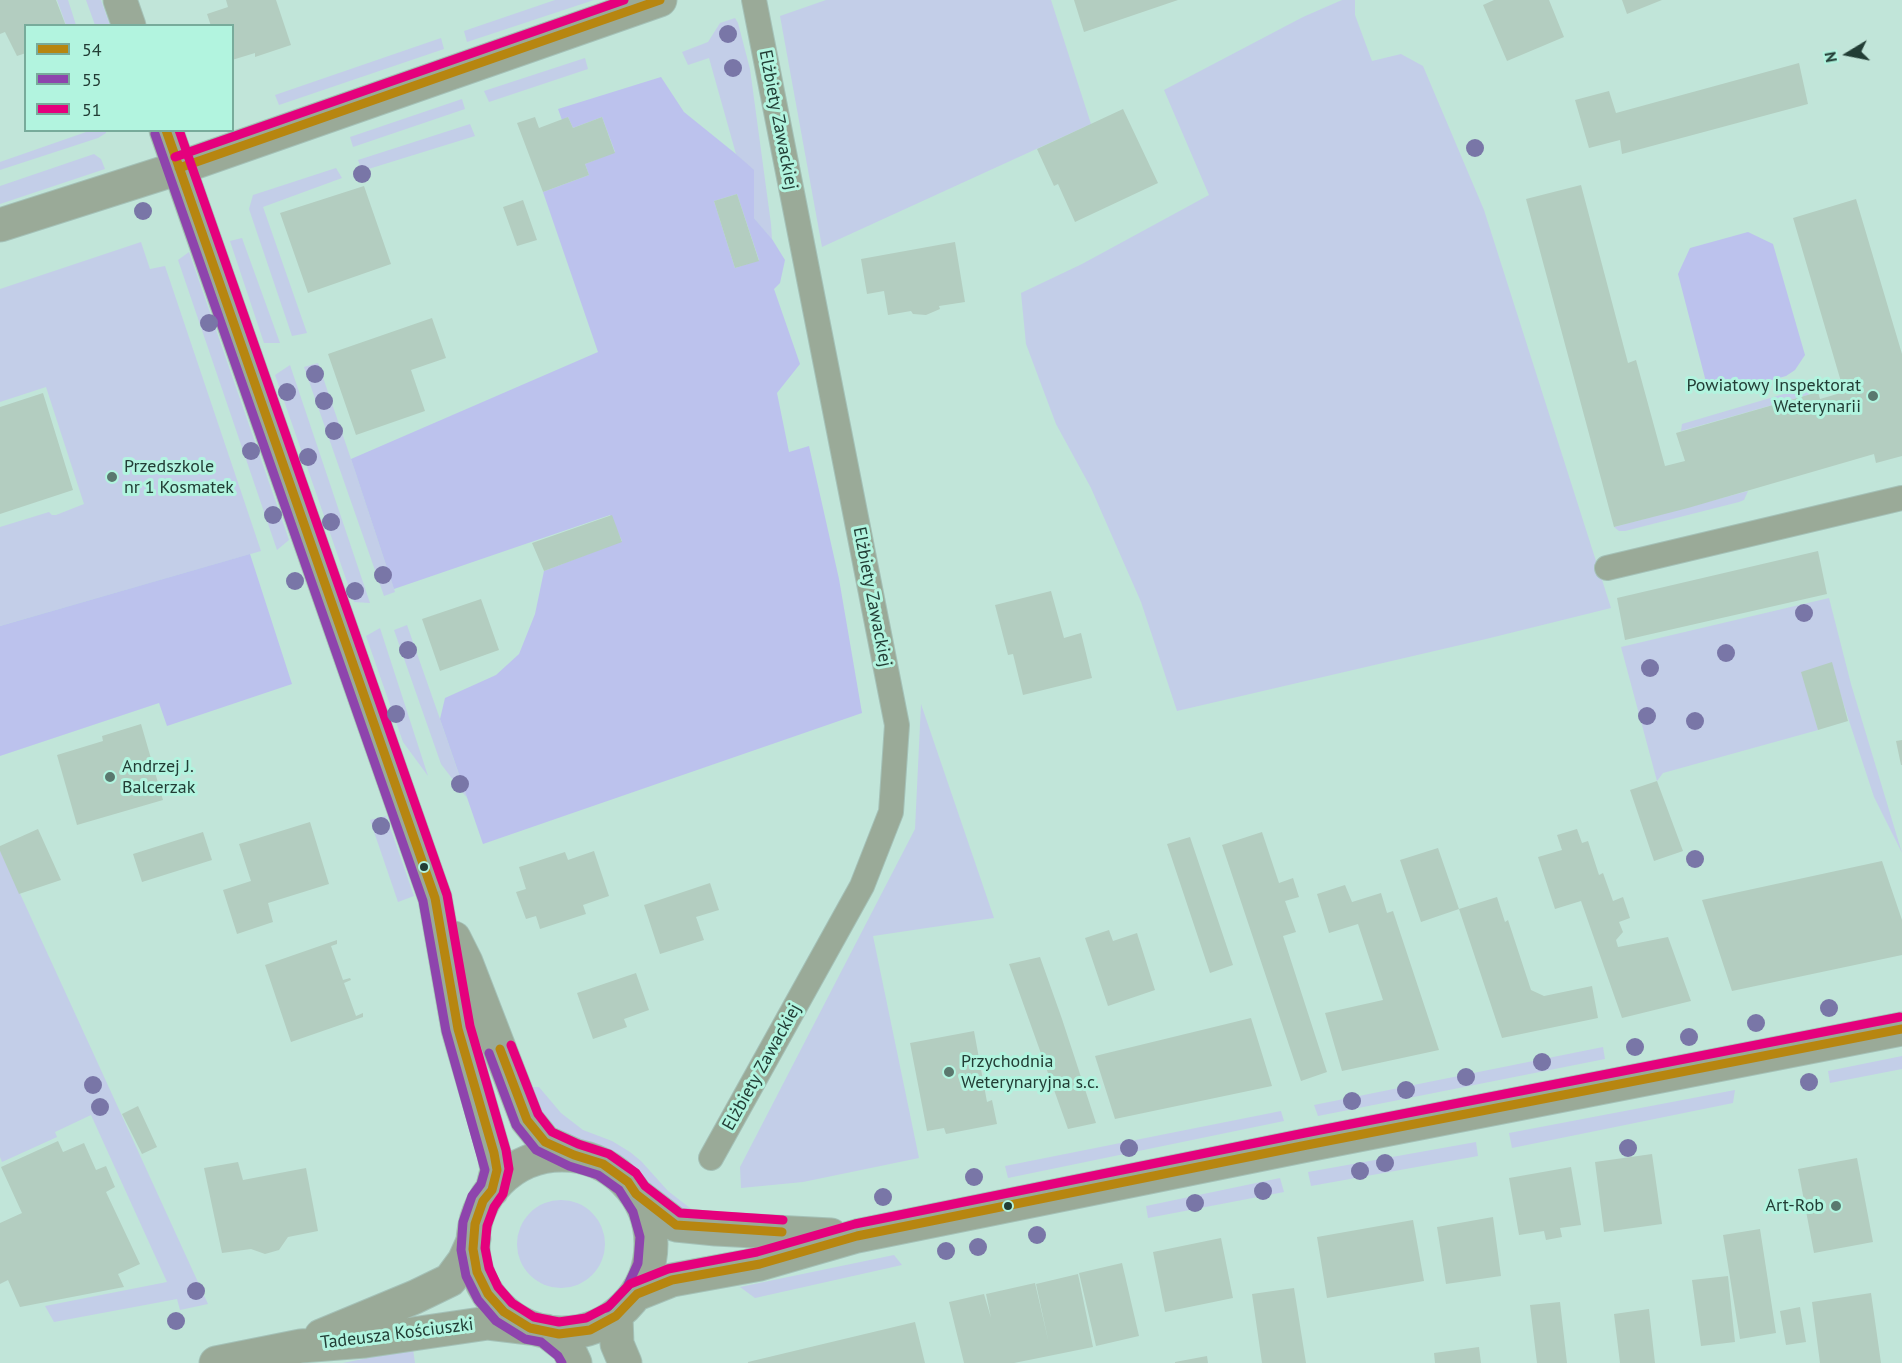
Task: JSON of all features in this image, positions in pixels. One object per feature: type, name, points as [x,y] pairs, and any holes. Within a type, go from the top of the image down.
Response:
[{"type":"street","points":[[120,0],[128,24]]},
{"type":"street","points":[[0,225],[179,168],[660,0]]},
{"type":"street","points":[[167,132],[435,898],[466,962],[527,1120],[545,1142],[574,1155],[603,1164],[628,1182],[645,1207],[652,1236],[650,1266],[627,1305],[617,1344],[625,1363]]},
{"type":"street","points":[[435,898],[458,1029],[494,1153],[497,1170],[492,1190]]},
{"type":"street","points":[[538,1329],[559,1334],[590,1330],[627,1305],[672,1280],[760,1264],[857,1236],[1296,1147],[1902,1029]]},
{"type":"street","points":[[574,1155],[544,1156],[516,1167],[497,1182],[483,1201],[475,1224],[473,1249],[477,1272],[488,1294],[504,1312],[538,1329],[568,1348],[575,1363]]},
{"type":"street","points":[[636,1194],[676,1225],[857,1236]]},
{"type":"street","name":"Tadeusza Kościuszki","points":[[301,1346],[450,1280],[458,1271],[474,1239]]},
{"type":"street","name":"Tadeusza Kościuszki","points":[[216,1363],[301,1346],[365,1341],[489,1323],[538,1329]]},
{"type":"lane","name":"Elżbiety Zawackiej","points":[[711,1158],[862,886],[891,812],[897,725],[754,0]]},
{"type":"lane","points":[[1607,568],[1902,498]]},
{"type":"shaded area","points":[[57,0],[68,0],[76,24],[66,24]]},
{"type":"shaded area","points":[[86,0],[101,0],[110,24],[95,24]]},
{"type":"shaded area","points":[[555,0],[594,0],[467,42],[464,31]]},
{"type":"shaded area","points":[[826,0],[1051,0],[1091,124],[822,247],[780,16]]},
{"type":"shaded area","points":[[1342,0],[1355,0],[1355,15],[1372,61],[1401,54],[1423,66],[1484,210],[1611,608],[1177,711],[1141,602],[1091,488],[1056,424],[1026,344],[1021,293],[1082,264],[1209,195],[1164,90],[1303,17]]},
{"type":"shaded area","points":[[735,18],[750,69],[772,239],[754,218],[753,171],[736,154],[709,58],[688,65],[682,52],[708,42],[720,23]]},
{"type":"shaded area","points":[[441,38],[444,49],[279,105],[275,95]]},
{"type":"shaded area","points":[[585,58],[588,69],[489,102],[484,91]]},
{"type":"shaded area","points":[[661,77],[684,112],[754,170],[754,218],[772,239],[785,260],[780,283],[774,289],[800,364],[777,393],[789,452],[809,446],[839,579],[862,713],[483,844],[440,719],[445,698],[496,675],[519,654],[535,614],[544,571],[622,541],[610,515],[394,589],[351,459],[598,352],[543,192],[589,175],[585,164],[615,152],[602,117],[573,128],[568,117],[562,120],[558,109]],"holes":[[[737,194],[759,260],[735,268],[714,201]]]},
{"type":"shaded area","points":[[462,99],[465,109],[353,147],[350,137]]},
{"type":"shaded area","points":[[470,124],[475,136],[362,171],[358,160]]},
{"type":"shaded area","points":[[86,132],[106,132],[98,138],[0,170],[0,162]]},
{"type":"shaded area","points":[[94,154],[101,159],[105,169],[0,204],[0,186]]},
{"type":"shaded area","points":[[336,168],[342,178],[263,207],[307,333],[292,336],[249,209],[253,195]]},
{"type":"shaded area","points":[[1748,232],[1773,244],[1805,355],[1795,370],[1786,376],[1724,392],[1714,390],[1706,382],[1678,274],[1690,248]]},
{"type":"shaded area","points":[[242,238],[280,343],[264,343],[230,241]]},
{"type":"shaded area","name":"Przedszkole nr 1 Kosmatek","points":[[141,242],[150,269],[165,266],[261,551],[0,626],[0,527],[49,512],[56,515],[84,504],[46,387],[0,402],[0,289]]},
{"type":"shaded area","points":[[189,252],[289,540],[277,550],[178,260]]},
{"type":"shaded area","points":[[318,363],[395,592],[384,596],[304,367]]},
{"type":"shaded area","points":[[290,365],[370,603],[354,602],[275,375]]},
{"type":"shaded area","points":[[1811,386],[1818,392],[1681,431],[1682,424]]},
{"type":"shaded area","points":[[1748,491],[1744,500],[1739,502],[1625,531],[1619,531],[1614,527]]},
{"type":"shaded area","points":[[250,554],[292,684],[167,726],[159,703],[0,756],[0,626]]},
{"type":"shaded area","points":[[1829,598],[1851,684],[1902,853],[1874,797],[1836,681],[1802,672],[1818,730],[1663,773],[1657,781],[1621,647]]},
{"type":"shaded area","points":[[407,625],[467,798],[441,764],[394,630]]},
{"type":"shaded area","points":[[380,628],[428,776],[403,742],[366,636]]},
{"type":"shaded area","points":[[921,704],[994,918],[873,936],[919,1158],[803,1182],[741,1188],[740,1167],[915,829]]},
{"type":"shaded area","points":[[386,816],[414,896],[398,902],[370,820]]},
{"type":"shaded area","points":[[0,850],[208,1304],[180,1310],[177,1299],[54,1322],[45,1306],[167,1282],[91,1115],[55,1132],[57,1137],[2,1162],[0,1157]]},
{"type":"shaded area","points":[[1603,1047],[1605,1059],[1318,1116],[1314,1105]]},
{"type":"shaded area","points":[[1902,1056],[1902,1069],[1830,1083],[1828,1071]]},
{"type":"shaded area","points":[[529,1087],[539,1087],[561,1113],[583,1130],[612,1141],[630,1152],[668,1191],[690,1208],[694,1218],[644,1185],[616,1157],[584,1144],[557,1128],[538,1109]]},
{"type":"shaded area","points":[[1735,1090],[1733,1103],[1512,1148],[1509,1133]]},
{"type":"shaded area","points":[[1281,1111],[1284,1121],[1008,1178],[1005,1166]]},
{"type":"shaded area","points":[[1476,1142],[1478,1156],[1311,1186],[1308,1172]]},
{"type":"shaded area","points":[[1280,1178],[1284,1192],[1148,1218],[1146,1206]]},
{"type":"shaded area","points":[[561,1200],[578,1204],[592,1213],[601,1227],[605,1244],[601,1261],[592,1275],[578,1284],[561,1288],[544,1284],[530,1275],[521,1261],[517,1244],[521,1227],[530,1213],[544,1204]]},
{"type":"shaded area","points":[[894,1255],[902,1265],[755,1298],[740,1287]]},
{"type":"shaded area","points":[[413,1349],[415,1363],[343,1363]]},
{"type":"building","points":[[0,0],[56,0],[65,24],[24,24],[24,54],[17,56],[5,32],[0,34]]},
{"type":"building","points":[[226,0],[276,0],[291,45],[255,57],[255,53],[234,59],[234,24],[210,24],[207,14],[228,7]]},
{"type":"building","points":[[1074,0],[1178,0],[1084,32]]},
{"type":"building","points":[[1494,0],[1549,0],[1564,37],[1507,61],[1483,5]]},
{"type":"building","points":[[1622,0],[1662,0],[1627,14]]},
{"type":"building","points":[[1799,63],[1808,104],[1622,154],[1620,140],[1589,148],[1575,100],[1609,91],[1616,113]]},
{"type":"building","points":[[1123,109],[1158,183],[1075,222],[1058,184],[1054,186],[1037,149]]},
{"type":"building","points":[[535,117],[539,128],[568,117],[573,128],[602,117],[615,153],[585,164],[589,175],[543,192],[517,123]]},
{"type":"building","points":[[1581,185],[1628,363],[1636,360],[1665,466],[1685,461],[1676,433],[1818,392],[1820,399],[1844,392],[1793,218],[1856,199],[1902,354],[1902,456],[1876,463],[1874,454],[1614,527],[1526,199]]},
{"type":"building","points":[[364,186],[391,264],[308,293],[280,213]]},
{"type":"building","points":[[737,194],[759,261],[735,268],[714,201]]},
{"type":"building","points":[[523,200],[537,240],[517,246],[503,207]]},
{"type":"building","points":[[955,242],[965,302],[939,306],[940,309],[926,315],[913,314],[911,311],[888,315],[884,291],[867,294],[861,259]]},
{"type":"building","points":[[432,318],[446,358],[411,370],[425,411],[356,435],[328,354]]},
{"type":"building","points":[[43,393],[73,490],[0,514],[0,407]]},
{"type":"building","points":[[612,515],[622,542],[544,571],[532,543]]},
{"type":"building","points":[[1818,551],[1827,594],[1625,640],[1617,598]]},
{"type":"building","points":[[1051,591],[1064,638],[1081,633],[1092,678],[1023,695],[1013,654],[1008,655],[995,605]]},
{"type":"building","points":[[481,599],[499,650],[440,671],[422,619]]},
{"type":"building","points":[[1832,662],[1848,721],[1818,730],[1801,672]]},
{"type":"building","name":"Andrzej J. Balcerzak","points":[[141,724],[163,800],[77,825],[57,755],[103,741],[102,736]]},
{"type":"building","points":[[1902,740],[1902,765],[1901,765],[1896,741]]},
{"type":"building","points":[[1657,781],[1683,851],[1654,861],[1630,790]]},
{"type":"building","points":[[310,822],[329,884],[268,903],[273,922],[237,934],[223,890],[251,881],[239,844]]},
{"type":"building","points":[[38,829],[61,880],[19,894],[0,851],[0,846]]},
{"type":"building","points":[[1577,829],[1582,843],[1588,841],[1599,875],[1603,873],[1613,901],[1623,897],[1630,918],[1619,922],[1623,932],[1616,940],[1618,947],[1668,937],[1691,1001],[1622,1018],[1581,901],[1555,909],[1538,857],[1562,850],[1557,835]]},
{"type":"building","points":[[203,832],[212,860],[142,882],[133,854]]},
{"type":"building","points":[[1262,832],[1279,883],[1293,878],[1299,897],[1285,901],[1296,932],[1283,936],[1327,1072],[1301,1081],[1222,845]]},
{"type":"building","points":[[1190,837],[1233,965],[1210,973],[1167,844]]},
{"type":"building","points":[[1438,848],[1459,909],[1421,922],[1400,860]]},
{"type":"building","points":[[594,851],[609,896],[583,905],[586,914],[540,929],[536,916],[526,919],[516,892],[526,889],[519,867],[565,852],[568,860]]},
{"type":"building","points":[[1882,861],[1902,920],[1902,955],[1732,991],[1702,900]]},
{"type":"building","points":[[710,883],[719,910],[696,917],[704,940],[660,954],[644,905]]},
{"type":"building","points":[[1345,885],[1352,902],[1381,893],[1387,913],[1393,911],[1439,1050],[1342,1071],[1325,1013],[1383,1000],[1358,924],[1329,933],[1317,894]]},
{"type":"building","points":[[1497,897],[1505,922],[1508,920],[1531,990],[1544,996],[1592,986],[1598,1018],[1502,1038],[1459,909]]},
{"type":"building","points":[[1109,930],[1113,941],[1137,933],[1155,990],[1108,1006],[1085,938]]},
{"type":"building","points":[[337,940],[337,944],[331,946],[343,980],[350,978],[351,980],[344,983],[356,1016],[363,1013],[363,1017],[291,1042],[265,965]]},
{"type":"building","points":[[1040,957],[1096,1123],[1068,1129],[1009,964]]},
{"type":"building","points":[[636,973],[649,1010],[624,1019],[627,1027],[593,1039],[577,993]]},
{"type":"building","points":[[1251,1018],[1272,1086],[1115,1119],[1095,1056]]},
{"type":"building","name":"Przychodnia Weterynaryjna s.c.","points":[[974,1031],[987,1102],[992,1100],[997,1124],[946,1134],[944,1128],[927,1131],[910,1043]]},
{"type":"building","points":[[138,1106],[157,1147],[142,1154],[122,1114]]},
{"type":"building","points":[[58,1141],[63,1152],[84,1143],[96,1170],[106,1166],[115,1187],[106,1192],[140,1264],[118,1274],[124,1287],[20,1307],[8,1280],[0,1284],[0,1223],[22,1213],[1,1167]]},
{"type":"building","points":[[1652,1154],[1662,1224],[1604,1232],[1595,1162]]},
{"type":"building","name":"Art-Rob","points":[[1857,1158],[1873,1242],[1814,1253],[1798,1169]]},
{"type":"building","points":[[238,1162],[243,1180],[306,1168],[318,1231],[288,1237],[279,1250],[265,1254],[251,1249],[222,1253],[204,1168]]},
{"type":"building","points":[[1571,1167],[1581,1225],[1560,1228],[1562,1237],[1546,1240],[1544,1231],[1519,1235],[1509,1178]]},
{"type":"building","points":[[1493,1217],[1501,1276],[1446,1284],[1437,1227]]},
{"type":"building","points":[[1413,1220],[1424,1281],[1327,1298],[1317,1237]]},
{"type":"building","points":[[1760,1229],[1776,1333],[1740,1339],[1723,1235]]},
{"type":"building","points":[[1221,1238],[1233,1298],[1165,1312],[1153,1252]]},
{"type":"building","points":[[1122,1263],[1139,1336],[1096,1346],[1079,1273]]},
{"type":"building","points":[[1078,1274],[1093,1347],[1014,1363],[964,1363],[949,1302],[984,1294],[991,1318],[986,1294],[1035,1283],[1049,1344],[1036,1284]]},
{"type":"building","points":[[1728,1276],[1735,1342],[1701,1346],[1692,1280]]},
{"type":"building","points":[[1294,1288],[1306,1363],[1262,1363],[1252,1294]]},
{"type":"building","points":[[1871,1293],[1881,1363],[1820,1363],[1812,1302]]},
{"type":"building","points":[[1560,1302],[1567,1363],[1537,1363],[1530,1305]]},
{"type":"building","points":[[1800,1307],[1806,1342],[1786,1345],[1780,1311]]},
{"type":"building","points":[[1649,1309],[1655,1363],[1620,1363],[1614,1314]]},
{"type":"building","points":[[915,1322],[925,1363],[748,1363],[748,1362]]},
{"type":"building","points":[[1479,1347],[1481,1363],[1435,1363],[1434,1353]]},
{"type":"building","points":[[1207,1356],[1208,1363],[1175,1363],[1175,1362]]},
{"type":"transit line","name":"51","points":[[175,157],[624,0]]},
{"type":"transit line","name":"54","points":[[179,168],[660,0]]},
{"type":"transit line","name":"54","points":[[167,132],[435,898],[458,1029],[497,1170],[492,1190],[483,1201],[475,1224],[473,1249],[477,1272],[488,1294],[504,1312],[530,1328],[559,1334],[590,1330],[616,1316],[637,1294],[672,1280],[760,1264],[857,1236],[1307,1145],[1902,1029]]},
{"type":"transit line","name":"51","points":[[180,132],[447,895],[470,1026],[506,1150],[509,1169],[503,1194],[494,1207],[487,1226],[485,1248],[489,1268],[498,1287],[512,1303],[534,1317],[559,1322],[586,1318],[609,1306],[630,1284],[668,1269],[757,1252],[855,1224],[1305,1133],[1900,1017]]},
{"type":"transit line","name":"55","points":[[155,134],[423,901],[446,1031],[485,1170],[481,1184],[472,1196],[463,1222],[461,1250],[466,1276],[478,1300],[496,1321],[525,1339],[541,1342],[558,1356],[562,1363]]},
{"type":"transit line","name":"51","points":[[511,1045],[538,1114],[552,1132],[578,1144],[609,1154],[636,1173],[645,1186],[680,1213],[783,1220]]},
{"type":"transit line","name":"54","points":[[500,1049],[527,1120],[545,1142],[574,1155],[603,1164],[628,1182],[636,1194],[676,1225],[782,1232]]},
{"type":"transit line","name":"55","points":[[489,1053],[516,1125],[536,1150],[569,1166],[598,1175],[619,1190],[633,1212],[640,1237],[638,1263],[627,1287],[607,1308]]},
{"type":"place","name":"Powiatowy Inspektorat Weterynarii","points":[[1873,396]]},
{"type":"place","name":"Przedszkole nr 1 Kosmatek","points":[[112,477]]},
{"type":"place","name":"Andrzej J. Balcerzak","points":[[110,777]]},
{"type":"place","name":"Przychodnia Weterynaryjna s.c.","points":[[949,1072]]},
{"type":"place","name":"Art-Rob","points":[[1836,1206]]}]
